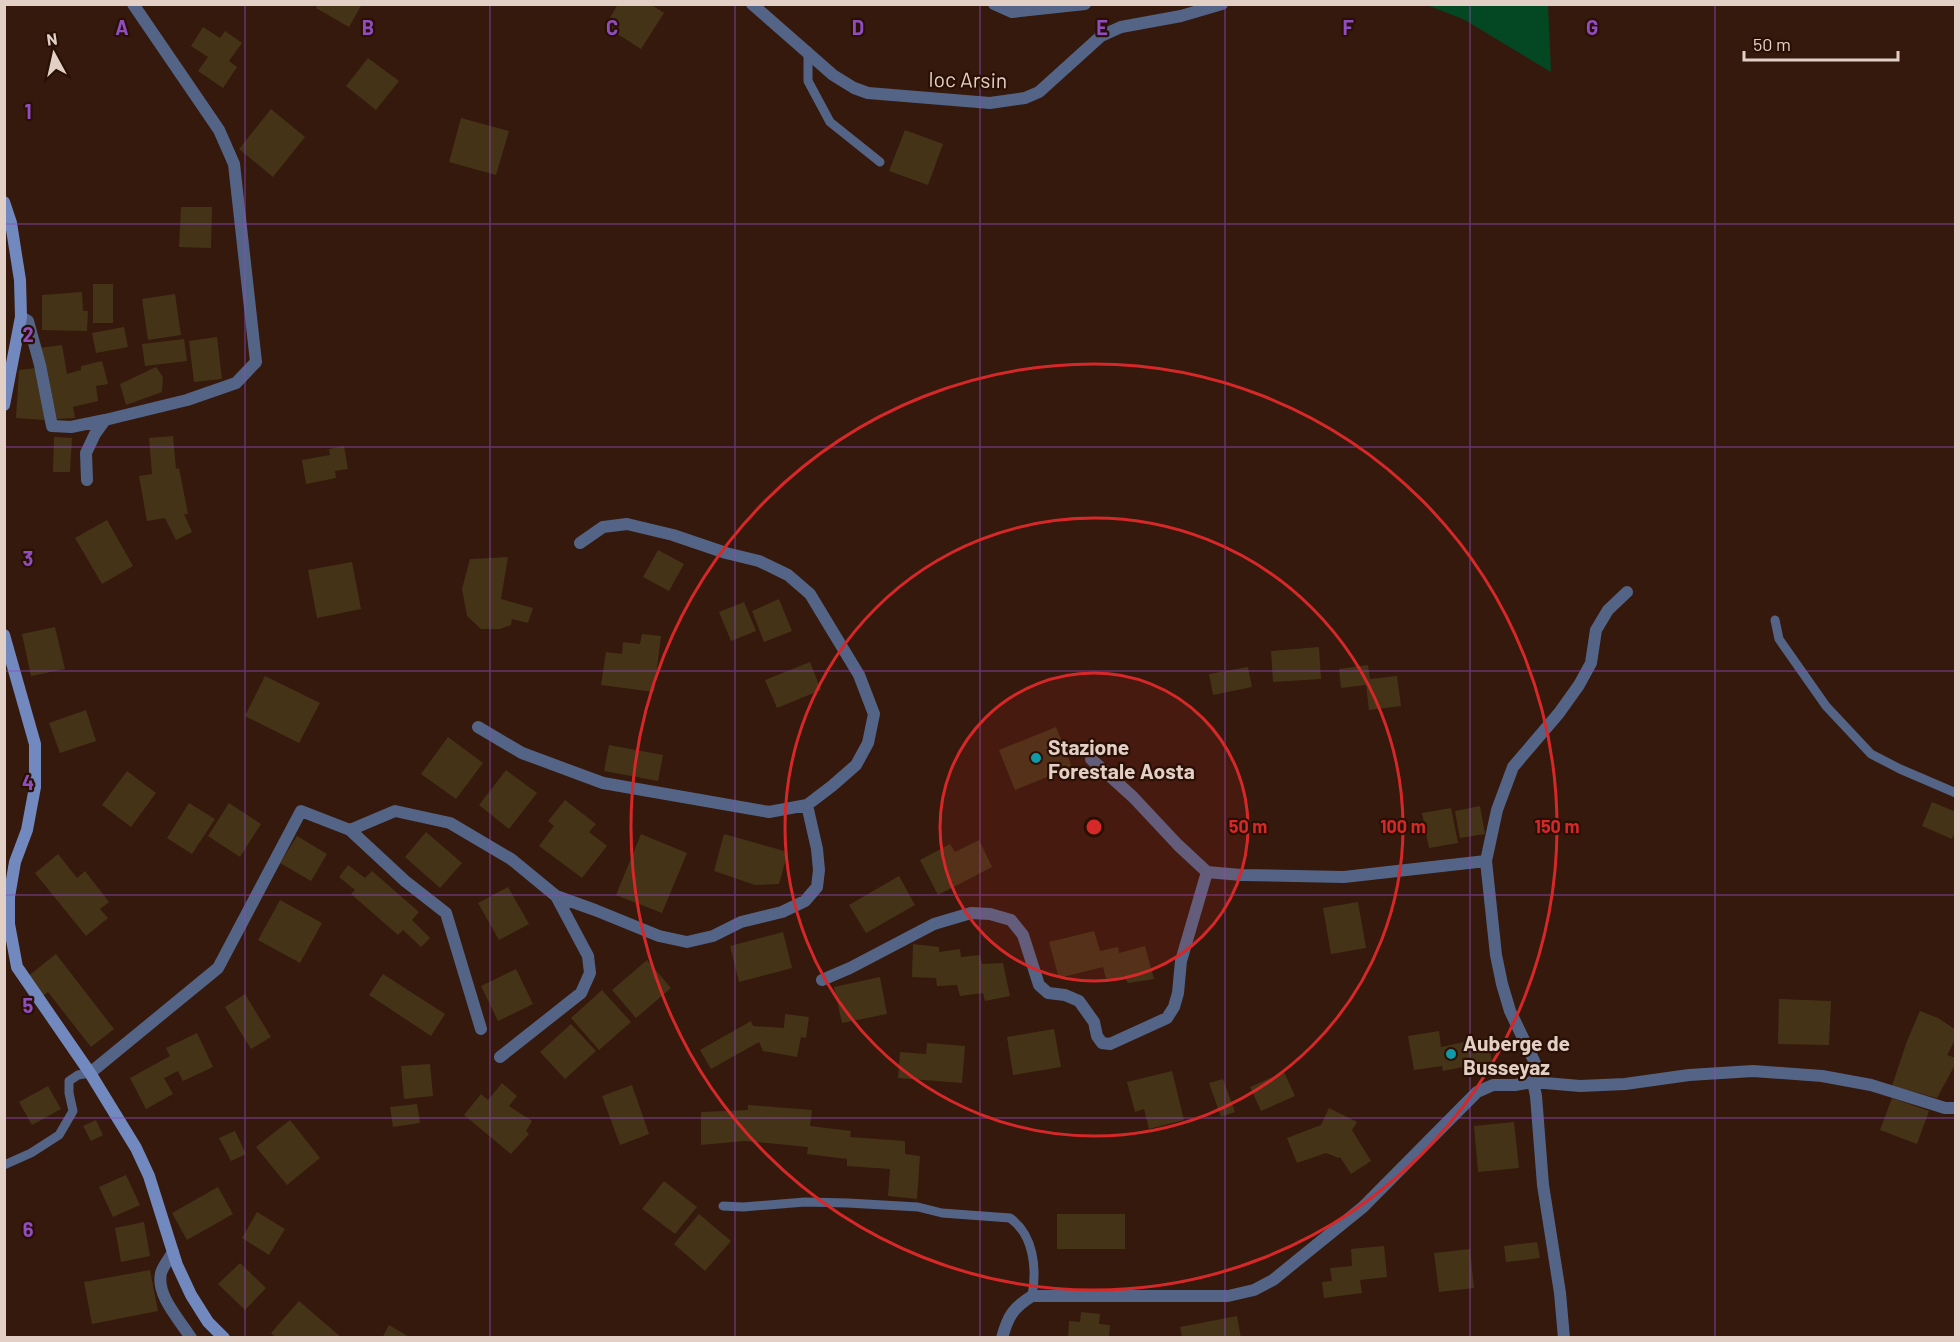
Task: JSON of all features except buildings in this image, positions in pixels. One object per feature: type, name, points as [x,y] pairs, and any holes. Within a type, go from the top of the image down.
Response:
[{"type":"main road","points":[[4,202],[11,223],[20,280],[21,317],[4,405]]},
{"type":"main road","points":[[4,635],[35,744],[35,787],[27,830],[15,862],[9,897],[9,924],[17,967],[90,1073],[140,1158],[149,1176],[173,1252],[191,1295],[208,1322],[224,1338]]},
{"type":"street","points":[[21,317],[28,321],[33,337],[52,426],[71,427],[187,400],[236,383],[256,362],[234,164],[219,130],[133,4]]},
{"type":"street","name":"loc Arsin","points":[[752,4],[833,75],[854,88],[868,93],[990,103],[1025,98],[1039,92],[1101,36],[1121,27],[1205,11],[1222,4]]},
{"type":"street","points":[[994,4],[1012,12],[1085,4]]},
{"type":"street","points":[[87,480],[86,453],[105,420]]},
{"type":"street","points":[[478,727],[522,753],[603,783],[769,812],[807,805],[856,765],[868,743],[874,714],[859,675],[810,594],[788,575],[759,561],[726,553],[674,535],[627,524],[603,527],[580,543]]},
{"type":"street","points":[[1564,1338],[1560,1293],[1543,1185],[1533,1082],[1538,1069],[1510,1011],[1502,984],[1496,955],[1486,861],[1497,810],[1513,767],[1559,713],[1579,685],[1591,663],[1596,630],[1608,610],[1627,592]]},
{"type":"street","points":[[1091,759],[1133,797],[1207,872],[1241,876],[1344,878],[1486,861]]},
{"type":"street","points":[[350,830],[395,811],[450,823],[511,859],[556,896],[595,909],[659,936],[687,942],[713,936],[741,922],[782,912],[804,901],[817,887],[819,870],[817,849],[807,805]]},
{"type":"street","points":[[90,1073],[218,968],[301,811],[350,830],[405,881],[446,913],[481,1029]]},
{"type":"street","points":[[822,980],[934,924],[971,913],[990,914],[1011,920],[1023,935],[1040,985],[1048,993],[1079,1000],[1094,1022],[1097,1036],[1102,1043],[1110,1044],[1167,1018],[1174,1007],[1178,993],[1181,961],[1207,872]]},
{"type":"street","points":[[500,1057],[581,993],[590,973],[588,956],[556,896]]},
{"type":"street","points":[[1002,1338],[1017,1305],[1032,1296],[1228,1296],[1254,1290],[1273,1280],[1363,1207],[1477,1092],[1493,1085],[1533,1082],[1580,1086],[1625,1084],[1689,1075],[1753,1071],[1822,1076],[1861,1083],[1944,1108],[1956,1108]]},
{"type":"street","points":[[173,1252],[161,1273],[162,1289],[168,1303],[191,1338]]},
{"type":"lane","points":[[808,51],[808,81],[830,122],[880,162]]},
{"type":"lane","points":[[1775,620],[1779,639],[1826,706],[1871,754],[1956,793]]},
{"type":"lane","points":[[4,1165],[31,1153],[59,1135],[73,1112],[69,1081],[78,1075],[90,1073]]},
{"type":"lane","points":[[723,1206],[743,1207],[805,1202],[848,1203],[1010,1218],[1017,1223],[1031,1247],[1035,1280],[1032,1296]]},
{"type":"green space","points":[[1427,5],[1548,5],[1551,72],[1465,20]]},
{"type":"place","name":"Stazione Forestale Aosta","points":[[1036,758]]},
{"type":"place","name":"Auberge de Busseyaz","points":[[1451,1054]]}]
